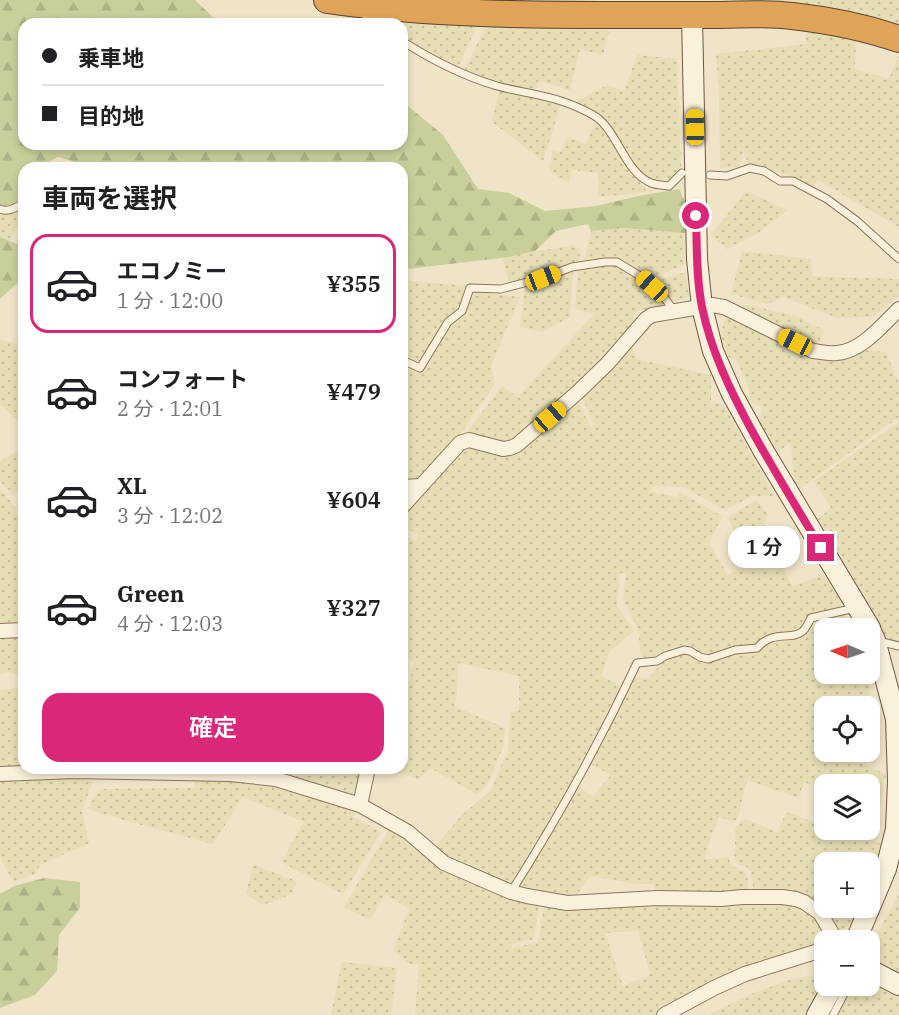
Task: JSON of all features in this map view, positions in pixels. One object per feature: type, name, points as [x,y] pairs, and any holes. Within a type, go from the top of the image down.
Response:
[{"type":"highway","points":[[327,0],[362,8],[434,12],[790,16],[836,22],[880,32],[899,39]]},
{"type":"street","points":[[692,15],[697,259],[702,307],[713,351],[732,394],[763,450],[863,618]]},
{"type":"street","points":[[408,500],[460,443],[469,440],[503,449],[517,445],[578,392],[652,315],[712,305],[724,307],[813,351],[838,353],[850,350],[863,342],[899,309]]},
{"type":"street","points":[[408,487],[421,486]]},
{"type":"street","points":[[0,631],[18,630]]},
{"type":"street","points":[[860,930],[895,845],[898,781],[896,719],[880,661]]},
{"type":"street","points":[[0,774],[18,773]]},
{"type":"street","points":[[230,774],[276,779],[360,805],[408,832],[444,863],[511,892],[567,903],[657,898],[772,897],[795,899],[820,913],[830,930]]},
{"type":"street","points":[[360,805],[367,774]]},
{"type":"street","points":[[664,1015],[745,974],[814,952]]},
{"type":"street","points":[[880,975],[899,985]]},
{"type":"street","points":[[817,1015],[827,996]]},
{"type":"lane","points":[[408,45],[449,69],[496,86],[563,101],[595,116],[605,124],[624,156],[640,175],[652,183],[669,186],[682,173]]},
{"type":"lane","points":[[710,175],[727,176],[750,168],[764,171],[780,180],[793,181],[827,199],[857,221],[899,259]]},
{"type":"lane","points":[[0,209],[4,211],[18,206]]},
{"type":"lane","points":[[408,363],[420,368],[448,322],[462,311],[470,288],[501,289],[543,278],[572,267],[617,262],[640,276],[664,297],[674,311]]},
{"type":"lane","points":[[511,892],[584,768],[637,663],[657,661],[664,656],[684,650],[708,659],[735,650],[757,648],[762,641],[768,638],[804,631],[811,618],[856,608]]},
{"type":"lane","points":[[880,636],[899,646]]},
{"type":"lane","points":[[833,1015],[843,996]]},
{"type":"shaded area","points":[[767,0],[899,0],[899,26],[843,10]]},
{"type":"shaded area","points":[[408,20],[477,26],[457,69],[408,41]]},
{"type":"shaded area","points":[[486,26],[609,30],[603,55],[580,49],[570,90],[540,81],[535,90],[497,84],[464,71]]},
{"type":"shaded area","points":[[806,30],[856,39],[855,69],[889,79],[899,54],[899,227],[818,180],[813,187],[790,176],[748,163],[743,151],[739,167],[720,168],[716,54],[806,44]]},
{"type":"shaded area","points":[[637,55],[677,59],[681,167],[670,179],[652,180],[641,172],[622,147],[605,118],[576,102],[607,85],[624,91]]},
{"type":"shaded area","points":[[499,90],[561,104],[543,161],[492,122]]},
{"type":"shaded area","points":[[595,124],[603,127],[622,160],[648,192],[598,197],[598,173],[572,170],[569,183],[549,171],[552,150],[561,152],[567,137],[586,144]]},
{"type":"shaded area","points":[[746,191],[787,210],[758,233],[727,249],[711,235]]},
{"type":"shaded area","points":[[18,210],[18,224],[9,241],[0,237],[0,214],[8,214]]},
{"type":"shaded area","points":[[624,228],[685,233],[685,262],[682,266],[650,279],[629,265],[613,259],[584,260],[591,231]]},
{"type":"shaded area","points":[[574,246],[580,250],[579,262],[558,267],[510,285],[502,257]]},
{"type":"shaded area","points":[[742,251],[811,259],[812,276],[899,279],[899,295],[874,317],[837,318],[783,297],[768,304],[731,294]]},
{"type":"shaded area","points":[[605,264],[627,269],[665,303],[661,307],[637,311],[626,334],[585,378],[513,439],[504,442],[468,431],[502,386],[518,397],[594,314],[575,309],[578,270]]},
{"type":"shaded area","points":[[573,269],[570,317],[542,332],[520,327],[525,286]]},
{"type":"shaded area","points":[[685,272],[689,297],[672,303],[655,281]]},
{"type":"shaded area","points":[[408,280],[466,286],[460,309],[422,360],[416,362],[408,360]]},
{"type":"shaded area","points":[[474,292],[520,297],[491,366],[495,383],[463,431],[424,480],[408,480],[408,367],[420,372],[449,325],[462,316]]},
{"type":"shaded area","points":[[743,304],[793,315],[824,330],[817,348],[742,310]]},
{"type":"shaded area","points":[[727,313],[786,344],[886,352],[899,384],[899,417],[799,489],[795,485],[790,442],[778,453],[759,425],[762,407],[748,400],[749,388],[737,360],[729,357],[720,336]]},
{"type":"shaded area","points":[[0,340],[18,344],[18,422],[0,404]]},
{"type":"shaded area","points":[[631,341],[636,359],[711,375],[711,402],[724,405],[774,496],[752,496],[725,510],[683,487],[653,486],[652,492],[677,497],[679,492],[722,516],[709,544],[728,575],[750,562],[727,517],[757,500],[768,515],[764,524],[792,586],[824,575],[842,603],[839,609],[810,616],[803,628],[797,631],[771,634],[754,644],[742,645],[711,655],[702,654],[685,644],[664,650],[654,657],[641,657],[638,629],[623,600],[626,573],[620,573],[617,606],[634,631],[609,652],[601,676],[623,687],[548,824],[510,886],[449,860],[435,847],[461,816],[491,790],[508,750],[510,712],[519,711],[519,676],[458,663],[457,695],[454,706],[505,728],[503,747],[487,786],[477,794],[430,768],[419,780],[404,774],[408,774],[408,688],[414,662],[408,658],[408,537],[415,541],[419,536],[408,529],[408,508],[462,447],[471,445],[498,453],[576,398],[591,428],[594,425],[581,395]]},
{"type":"shaded area","points":[[899,422],[899,642],[880,636],[880,618],[870,618],[818,519],[831,508],[814,481]]},
{"type":"shaded area","points":[[18,450],[18,491],[13,495],[0,481],[0,462]]},
{"type":"shaded area","points":[[0,489],[11,501],[18,514],[18,626],[0,627]]},
{"type":"shaded area","points":[[844,614],[848,618],[830,618]]},
{"type":"shaded area","points":[[814,622],[814,684],[870,684],[869,696],[814,696],[814,762],[860,762],[886,774],[880,808],[880,774],[814,774],[814,786],[804,782],[798,798],[747,780],[738,817],[734,822],[719,817],[705,859],[729,857],[730,863],[747,875],[750,893],[655,894],[654,884],[636,884],[591,876],[572,900],[516,889],[578,785],[592,797],[611,775],[590,764],[633,677],[649,678],[665,659],[687,654],[709,662],[733,654],[757,651],[771,640],[801,636]]},
{"type":"shaded area","points":[[18,634],[18,674],[9,672],[0,674],[0,635]]},
{"type":"shaded area","points":[[18,688],[18,768],[0,769],[0,690]]},
{"type":"shaded area","points":[[288,774],[360,774],[353,798]]},
{"type":"shaded area","points":[[32,777],[93,781],[82,810],[89,843],[40,865],[35,874],[13,882],[0,857],[0,781]]},
{"type":"shaded area","points":[[197,780],[280,785],[356,811],[354,817],[381,832],[343,894],[281,862],[304,822],[243,797],[213,844],[87,809],[100,789],[194,788]]},
{"type":"shaded area","points":[[786,812],[814,822],[814,840],[874,840],[882,845],[880,852],[814,852],[814,908],[754,894],[751,873],[747,867],[739,865],[734,860],[736,827],[744,819],[778,832]]},
{"type":"shaded area","points":[[391,826],[425,852],[539,904],[534,939],[511,944],[512,948],[538,942],[544,906],[794,902],[814,914],[814,918],[817,918],[822,930],[814,930],[814,944],[752,965],[655,1015],[415,1015],[419,965],[408,963],[393,951],[409,909],[386,894],[370,920],[344,907]],"holes":[[[638,931],[650,975],[623,986],[605,933]]]},
{"type":"shaded area","points":[[253,865],[297,881],[292,894],[263,905],[246,894]]},
{"type":"shaded area","points":[[899,894],[899,981],[880,971],[879,930]]},
{"type":"shaded area","points":[[827,918],[858,918],[844,929],[833,929]]},
{"type":"shaded area","points":[[342,962],[397,968],[391,1015],[331,1015]]},
{"type":"shaded area","points":[[814,975],[816,996],[805,1015],[708,1015],[751,994],[793,979]]},
{"type":"shaded area","points":[[880,979],[899,989],[899,1015],[837,1015],[847,996],[880,996]]},
{"type":"green space","points":[[0,0],[195,0],[214,18],[18,18],[18,150],[408,150],[408,106],[443,135],[478,189],[509,193],[545,211],[596,206],[679,189],[688,208],[685,233],[624,228],[591,231],[588,224],[556,231],[535,251],[509,257],[408,269],[408,162],[75,162],[58,157],[48,162],[18,162],[18,201],[0,211]]},
{"type":"green space","points":[[0,237],[18,244],[18,282],[0,299]]},
{"type":"green space","points":[[44,878],[80,882],[80,908],[59,935],[57,971],[35,995],[0,1008],[0,894],[14,886]]},
{"type":"route","points":[[696,216],[697,259],[702,307],[713,351],[732,394],[821,548]]}]
